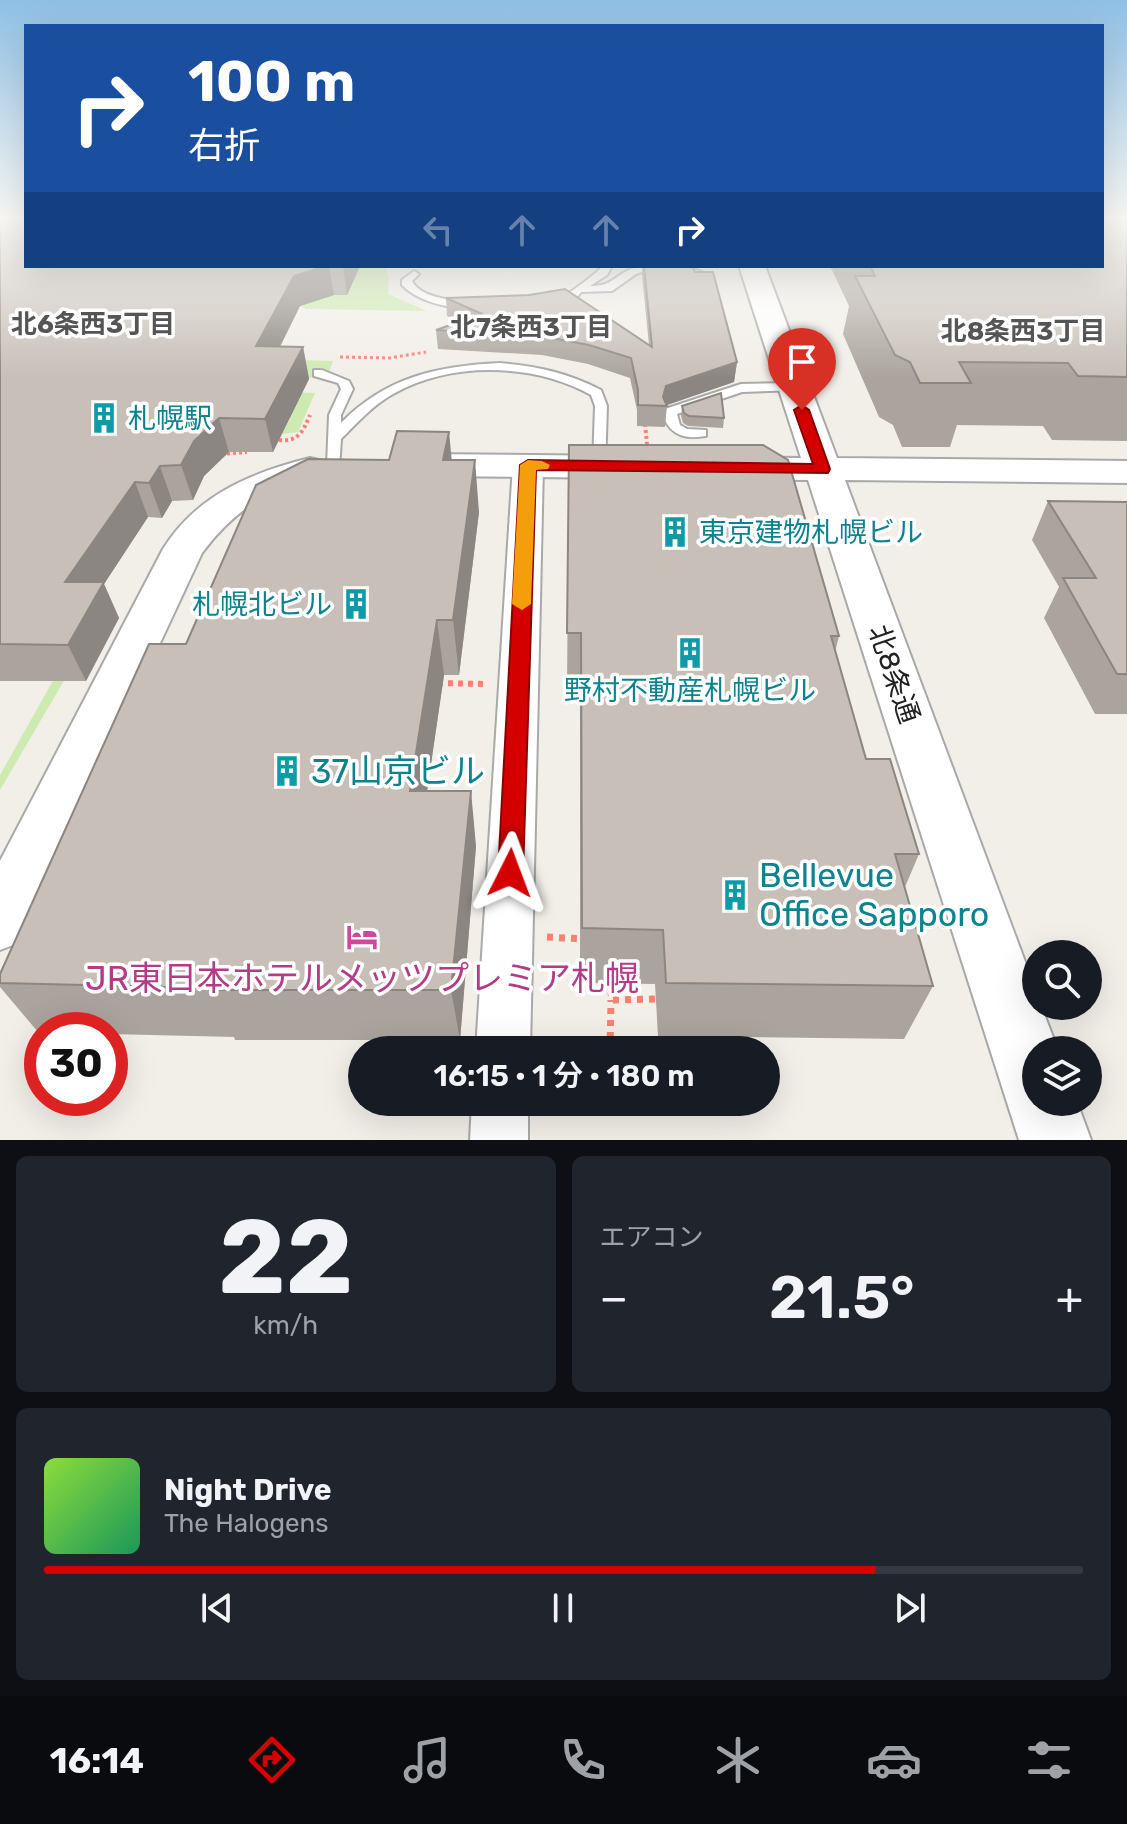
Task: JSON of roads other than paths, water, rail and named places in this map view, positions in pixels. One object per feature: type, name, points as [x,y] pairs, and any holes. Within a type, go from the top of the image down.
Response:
[{"type":"street","name":"北8条通","points":[[754,272],[1022,1043]]},
{"type":"street","points":[[702,450],[822,469],[1127,472]]},
{"type":"street","points":[[0,922],[183,549],[218,508],[241,493],[287,474],[356,458],[660,467]]},
{"type":"street","points":[[503,1036],[528,465]]},
{"type":"street","points":[[499,1140],[500,1116]]},
{"type":"street","points":[[1047,1116],[1055,1140]]},
{"type":"lane","points":[[412,272],[407,285],[415,291],[438,301],[481,305]]},
{"type":"lane","points":[[542,303],[568,301],[577,289],[603,272]]},
{"type":"lane","points":[[577,289],[603,290],[632,272]]},
{"type":"lane","points":[[694,272],[701,285]]},
{"type":"lane","points":[[356,458],[360,411],[399,386],[425,378],[479,369],[521,369],[570,378],[597,393],[601,406],[600,466]]},
{"type":"lane","points":[[318,373],[343,381],[347,389],[335,415],[356,458]]},
{"type":"lane","points":[[702,450],[672,425],[670,412],[679,406],[741,388],[794,387]]},
{"type":"place","name":"札幌駅","points":[[104,418]]},
{"type":"place","name":"東京建物札幌ビル","points":[[675,532]]},
{"type":"place","name":"札幌北ビル","points":[[356,604]]},
{"type":"place","name":"野村不動産札幌ビル","points":[[690,653]]},
{"type":"place","name":"37山京ビル","points":[[287,771]]},
{"type":"place","name":"Bellevue Office Sapporo","points":[[735,895]]},
{"type":"place","name":"JR東日本ホテルメッツプレミア札幌","points":[[362,937]]},
{"type":"district","name":"北6条西3丁目","points":[[93,324]]},
{"type":"district","name":"北7条西3丁目","points":[[531,327]]},
{"type":"district","name":"北8条西3丁目","points":[[1023,331]]}]
